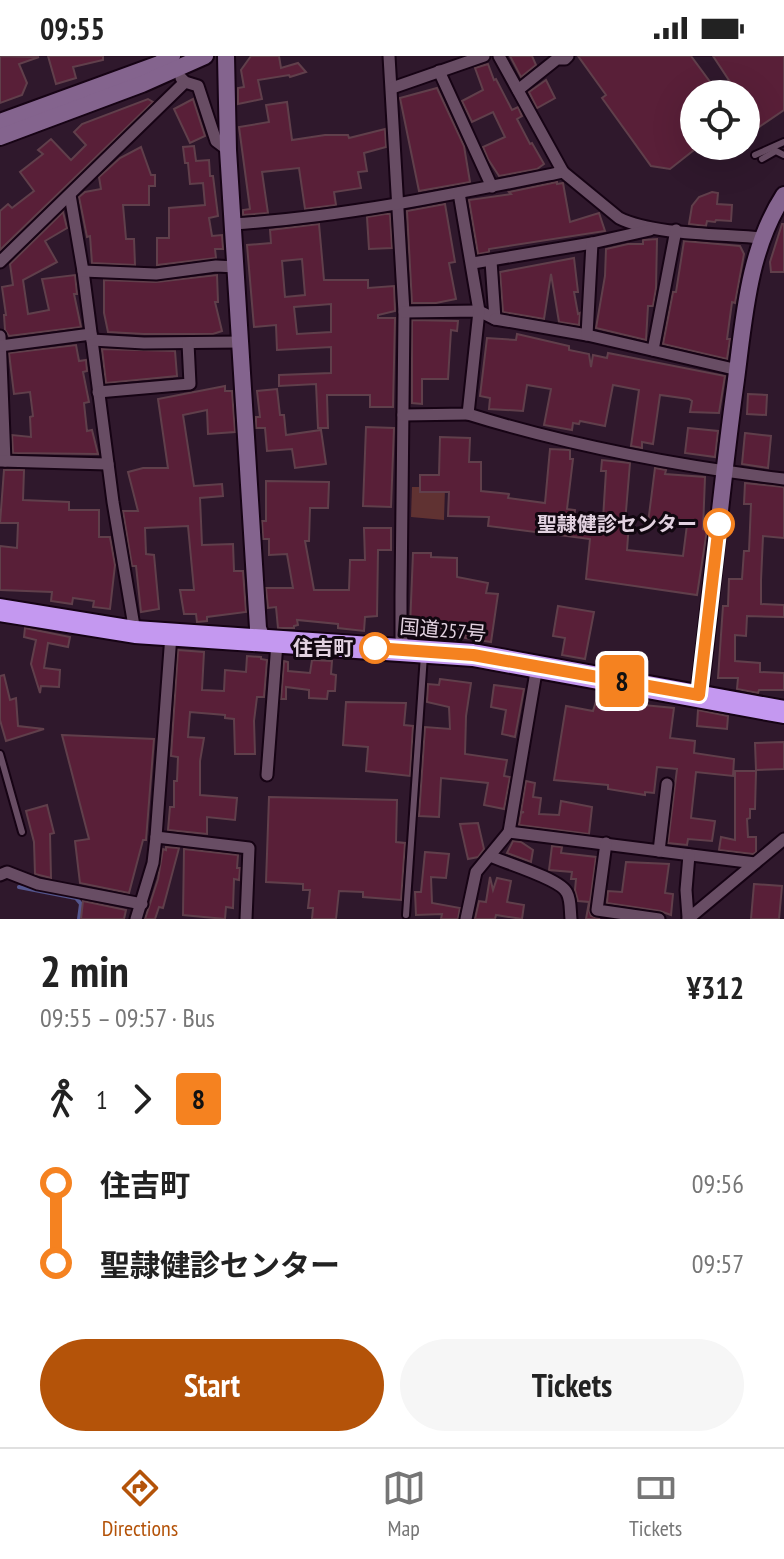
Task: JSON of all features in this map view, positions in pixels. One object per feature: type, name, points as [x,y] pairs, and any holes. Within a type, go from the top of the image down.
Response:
[{"type":"highway","name":"国道257号","points":[[0,610],[135,632],[473,655],[784,712]]},
{"type":"street","points":[[0,137],[205,56]]},
{"type":"street","points":[[226,56],[228,150],[258,628],[270,642],[267,775]]},
{"type":"street","points":[[389,56],[404,312],[401,637],[414,650]]},
{"type":"street","points":[[392,88],[484,56]]},
{"type":"street","points":[[499,56],[563,172],[619,218],[655,229],[761,238]]},
{"type":"street","points":[[518,90],[557,59],[568,56]]},
{"type":"street","points":[[0,122],[159,64],[178,69],[198,86],[216,141],[228,150]]},
{"type":"street","points":[[0,262],[70,195],[178,69]]},
{"type":"street","points":[[439,71],[492,187]]},
{"type":"street","points":[[233,224],[301,220],[563,172]]},
{"type":"street","points":[[459,193],[479,311],[468,414]]},
{"type":"street","points":[[70,195],[135,632]]},
{"type":"street","points":[[699,695],[717,551],[723,471],[746,300],[761,238],[779,212],[784,195]]},
{"type":"street","points":[[619,218],[620,238]]},
{"type":"street","points":[[473,263],[620,238],[655,229]]},
{"type":"street","points":[[653,350],[676,230]]},
{"type":"street","points":[[587,335],[592,243]]},
{"type":"street","points":[[491,261],[495,319]]},
{"type":"street","points":[[83,271],[156,274],[216,266],[236,267]]},
{"type":"street","points":[[404,312],[479,311],[495,319],[587,335],[738,370]]},
{"type":"street","points":[[0,336],[2,461],[108,464]]},
{"type":"street","points":[[0,346],[91,337],[188,343],[241,342]]},
{"type":"street","points":[[98,392],[190,384],[188,343]]},
{"type":"street","points":[[403,415],[468,414],[533,434],[638,457],[784,479]]},
{"type":"street","points":[[136,919],[153,863],[171,635]]},
{"type":"street","points":[[466,919],[476,872],[509,832],[537,666]]},
{"type":"street","points":[[659,851],[667,784]]},
{"type":"street","points":[[509,832],[755,863]]},
{"type":"street","points":[[156,837],[249,848],[246,919]]},
{"type":"street","points":[[688,918],[784,839]]},
{"type":"street","points":[[606,843],[597,910],[659,919]]},
{"type":"street","points":[[688,918],[686,890],[689,855]]},
{"type":"street","points":[[490,856],[565,889],[571,919]]},
{"type":"street","points":[[0,875],[7,872],[38,884],[142,904]]},
{"type":"lane","points":[[784,142],[758,157],[776,151],[784,155]]},
{"type":"lane","points":[[406,915],[414,650]]},
{"type":"lane","points":[[0,754],[22,832]]},
{"type":"shaded area","points":[[412,487],[445,487],[444,520],[411,517]]},
{"type":"building","points":[[0,56],[39,57],[19,64],[27,83],[22,95],[0,103]]},
{"type":"building","points":[[48,56],[103,56],[103,60],[73,67],[76,78],[56,84]]},
{"type":"building","points":[[251,56],[279,56],[281,68],[298,63],[306,72],[258,80],[262,99],[238,104],[238,88],[244,87],[241,70]]},
{"type":"building","points":[[510,56],[532,56],[536,65],[521,77]]},
{"type":"building","points":[[578,56],[691,56],[709,80],[680,80],[681,160],[670,169],[651,166],[602,98],[606,95]]},
{"type":"building","points":[[713,56],[784,56],[784,110],[760,126],[760,80],[729,80]]},
{"type":"building","points":[[488,64],[512,110],[518,107],[522,116],[517,119],[544,164],[537,169],[499,176],[488,159],[483,147],[505,137],[493,112],[472,122],[462,101],[483,90],[475,68]]},
{"type":"building","points":[[546,80],[555,98],[537,108],[529,92]]},
{"type":"building","points":[[437,88],[464,146],[470,182],[419,191],[400,98]]},
{"type":"building","points":[[148,99],[153,102],[0,250],[0,211],[8,204],[12,208],[34,191],[20,172],[43,154],[38,150],[51,139],[71,160],[86,145],[74,132],[82,124]]},
{"type":"building","points":[[193,99],[205,136],[190,143],[174,109]]},
{"type":"building","points":[[287,102],[292,140],[325,135],[348,135],[349,138],[385,129],[386,147],[364,153],[367,171],[358,172],[361,188],[334,192],[336,205],[305,209],[299,168],[262,172],[268,213],[243,215],[243,210],[250,209],[239,127],[269,122],[266,105]]},
{"type":"building","points":[[194,146],[196,161],[209,160],[218,216],[209,218],[212,236],[222,235],[223,249],[215,249],[216,258],[157,265],[157,238],[169,238],[169,208],[205,205],[203,183],[190,184],[188,163],[185,163],[183,147]]},
{"type":"building","points":[[141,147],[151,175],[155,175],[155,186],[149,186],[149,205],[123,205],[126,239],[134,239],[135,265],[92,263],[90,236],[87,237],[79,197],[85,192],[101,189],[99,177],[120,158]]},
{"type":"building","points":[[563,183],[570,222],[599,213],[605,231],[489,249],[489,252],[478,254],[469,200],[511,194],[509,192]]},
{"type":"building","points":[[718,193],[717,204],[732,205],[731,221],[707,221],[706,226],[689,224],[692,206],[699,197]]},
{"type":"building","points":[[445,204],[455,262],[449,263],[456,299],[412,303],[407,211]]},
{"type":"building","points":[[63,212],[67,228],[45,241],[57,262],[23,280],[28,314],[49,310],[42,279],[75,275],[77,294],[74,294],[81,327],[9,336],[5,330],[2,287],[13,285],[10,264]]},
{"type":"building","points":[[390,214],[392,248],[369,249],[367,217]]},
{"type":"building","points":[[319,224],[324,280],[368,280],[368,288],[394,286],[395,311],[378,315],[378,318],[395,318],[393,407],[370,407],[370,395],[327,395],[328,428],[318,428],[316,384],[279,386],[279,375],[331,373],[331,347],[277,350],[276,325],[254,327],[247,245],[271,243],[270,230]],"holes":[[[302,259],[305,295],[285,297],[282,261]],[[331,304],[331,332],[297,334],[294,307]]]},
{"type":"building","points":[[782,224],[784,272],[771,272],[770,262]]},
{"type":"building","points":[[657,239],[656,288],[653,306],[648,306],[646,340],[596,328],[606,249]]},
{"type":"building","points":[[684,241],[740,246],[744,254],[735,303],[732,302],[727,359],[663,344]]},
{"type":"building","points":[[574,258],[578,292],[574,292],[580,313],[579,325],[559,322],[551,274],[544,319],[503,312],[500,272]]},
{"type":"building","points":[[217,275],[218,302],[215,302],[222,331],[213,334],[108,332],[104,313],[104,280],[156,282]]},
{"type":"building","points":[[412,320],[458,321],[457,331],[451,330],[448,379],[422,379],[422,404],[412,403]]},
{"type":"building","points":[[517,334],[589,354],[591,367],[593,355],[607,358],[608,353],[725,376],[719,413],[690,412],[692,401],[689,399],[660,395],[653,444],[642,442],[642,448],[631,446],[639,390],[613,385],[605,426],[580,421],[579,424],[573,423],[572,430],[544,425],[551,389],[527,385],[523,411],[489,409],[490,398],[480,396],[487,338],[516,340]]},
{"type":"building","points":[[76,345],[79,361],[86,360],[87,371],[83,372],[89,402],[84,403],[87,431],[92,430],[98,454],[13,453],[12,435],[31,437],[30,417],[33,416],[30,392],[14,394],[9,353]]},
{"type":"building","points":[[102,349],[175,351],[177,376],[106,383]]},
{"type":"building","points":[[225,386],[225,391],[232,391],[235,432],[208,434],[207,410],[183,415],[194,486],[222,484],[223,496],[200,498],[202,545],[233,544],[234,571],[243,571],[246,612],[207,617],[207,621],[197,622],[196,614],[184,614],[180,590],[194,590],[188,526],[145,528],[146,554],[154,555],[159,609],[141,612],[136,566],[132,566],[123,511],[138,511],[128,472],[143,468],[168,468],[158,399]]},
{"type":"building","points":[[277,389],[286,435],[321,430],[326,464],[295,468],[292,449],[267,451],[265,428],[256,428],[256,417],[260,417],[257,391]]},
{"type":"building","points":[[748,394],[767,395],[766,415],[747,414]]},
{"type":"building","points":[[366,427],[394,428],[391,507],[363,506]]},
{"type":"building","points":[[688,428],[718,431],[715,457],[685,453]]},
{"type":"building","points":[[745,433],[771,436],[768,468],[742,464]]},
{"type":"building","points":[[440,437],[470,438],[469,462],[481,462],[481,491],[545,503],[550,449],[570,450],[570,459],[573,459],[567,509],[575,510],[574,517],[603,519],[606,471],[601,471],[602,460],[630,463],[625,523],[629,523],[627,550],[683,556],[687,525],[648,523],[655,468],[666,470],[665,474],[705,477],[703,529],[707,530],[697,595],[586,579],[590,539],[488,526],[489,517],[448,516],[449,492],[420,492],[420,475],[439,475]]},
{"type":"building","points":[[4,470],[24,470],[23,500],[69,502],[69,510],[99,510],[99,537],[110,537],[115,565],[110,609],[93,607],[94,601],[73,598],[72,604],[51,601],[52,592],[0,590],[0,546],[17,548],[18,523],[0,523]]},
{"type":"building","points":[[266,481],[329,482],[328,508],[310,508],[309,541],[305,541],[314,590],[349,590],[350,560],[365,560],[364,528],[391,528],[391,550],[378,550],[377,616],[365,617],[364,631],[338,628],[338,624],[297,620],[298,625],[294,628],[278,628],[276,607],[268,608],[266,588],[293,588],[287,554],[269,555],[269,539],[263,539]]},
{"type":"building","points":[[745,483],[784,487],[784,538],[763,536],[761,604],[784,605],[784,617],[747,616],[746,636],[735,635],[735,661],[760,663],[760,672],[784,673],[784,690],[759,690],[758,693],[737,689],[738,678],[718,678],[723,606],[728,606],[729,579],[742,579],[744,551],[749,551],[751,504],[744,504]]},
{"type":"building","points":[[413,553],[457,558],[457,577],[488,583],[486,593],[498,594],[491,642],[465,638],[467,629],[410,627]]},
{"type":"building","points":[[558,606],[594,612],[585,659],[562,655],[565,638],[553,636]]},
{"type":"building","points":[[25,628],[70,637],[68,647],[48,643],[44,668],[60,670],[59,687],[41,686],[40,693],[31,664],[36,640],[24,637]]},
{"type":"building","points":[[178,650],[204,652],[202,690],[224,691],[225,670],[246,672],[247,656],[267,660],[264,697],[257,697],[255,754],[235,754],[234,719],[225,718],[225,715],[190,712],[188,737],[204,738],[200,795],[237,798],[235,820],[207,817],[207,834],[168,830],[170,807],[174,807],[174,781],[177,781],[178,757],[171,756]]},
{"type":"building","points":[[312,660],[332,661],[331,674],[336,675],[335,691],[328,691],[327,699],[309,698],[309,690],[286,687],[286,699],[281,699],[284,661],[288,662],[288,671],[310,673]]},
{"type":"building","points":[[4,675],[10,700],[16,698],[18,726],[44,729],[6,741],[0,720],[0,676]]},
{"type":"building","points":[[440,679],[471,683],[465,754],[507,760],[504,776],[510,777],[504,809],[484,805],[488,783],[441,778],[439,817],[419,816],[425,727],[450,729],[449,707],[427,702],[428,684],[439,685]]},
{"type":"building","points":[[494,685],[524,689],[515,737],[502,734],[506,710],[491,707]]},
{"type":"building","points":[[599,692],[614,695],[612,706],[633,709],[633,704],[674,708],[670,738],[695,741],[694,753],[734,759],[733,776],[696,772],[691,818],[715,821],[712,841],[688,839],[687,845],[668,843],[677,769],[657,767],[654,793],[645,792],[645,795],[608,789],[608,785],[554,780],[566,706],[593,711]]},
{"type":"building","points":[[346,702],[406,703],[404,725],[413,726],[410,776],[366,771],[368,747],[343,745]]},
{"type":"building","points":[[698,710],[728,716],[727,729],[697,726]]},
{"type":"building","points":[[62,735],[154,739],[146,840],[143,840],[129,893],[80,883],[75,841],[89,839]]},
{"type":"building","points":[[784,742],[784,769],[756,770],[755,743]]},
{"type":"building","points":[[735,771],[756,771],[755,809],[750,809],[750,818],[747,819],[748,837],[756,837],[756,852],[753,854],[719,850],[721,837],[735,840]]},
{"type":"building","points":[[526,781],[535,783],[533,797],[541,798],[539,814],[559,815],[561,801],[592,807],[589,834],[519,825],[521,813],[524,812],[521,812]]},
{"type":"building","points":[[269,797],[397,800],[396,842],[405,843],[401,900],[363,897],[363,892],[339,891],[336,919],[312,919],[313,908],[308,908],[310,890],[303,890],[303,884],[266,882]]},
{"type":"building","points":[[47,805],[54,833],[50,834],[51,878],[35,874],[34,842],[26,811]]},
{"type":"building","points":[[478,823],[484,849],[478,857],[468,859],[460,824]]},
{"type":"building","points":[[513,841],[533,850],[531,862],[507,853]]},
{"type":"building","points":[[552,846],[562,847],[561,853],[596,857],[589,910],[591,916],[600,919],[586,919],[589,902],[578,901],[576,879],[571,879],[572,872],[549,870]]},
{"type":"building","points":[[166,847],[179,848],[163,908],[159,907],[155,919],[145,919],[158,879],[163,849],[166,850]]},
{"type":"building","points":[[184,849],[238,855],[239,880],[234,879],[233,908],[226,907],[225,919],[183,915]]},
{"type":"building","points":[[425,852],[449,854],[446,878],[431,877],[432,903],[460,908],[458,919],[441,919],[442,914],[416,915],[415,892],[421,892]]},
{"type":"building","points":[[626,862],[669,864],[665,893],[673,894],[671,915],[607,903],[608,891],[622,892]]},
{"type":"building","points":[[490,877],[493,890],[497,878],[511,881],[507,902],[524,905],[522,919],[496,915],[495,919],[475,919],[479,901],[486,902]]},
{"type":"building","points":[[754,884],[782,886],[779,919],[751,919]]},
{"type":"building","points":[[83,901],[126,910],[124,919],[81,919]]},
{"type":"waterway","points":[[19,887],[76,898],[81,904],[79,919]]},
{"type":"bus line","name":"8","points":[[375,648],[473,655],[699,695],[719,524]]},
{"type":"place","name":"聖隷健診センター","points":[[719,524]]},
{"type":"place","name":"住吉町","points":[[375,648]]}]
